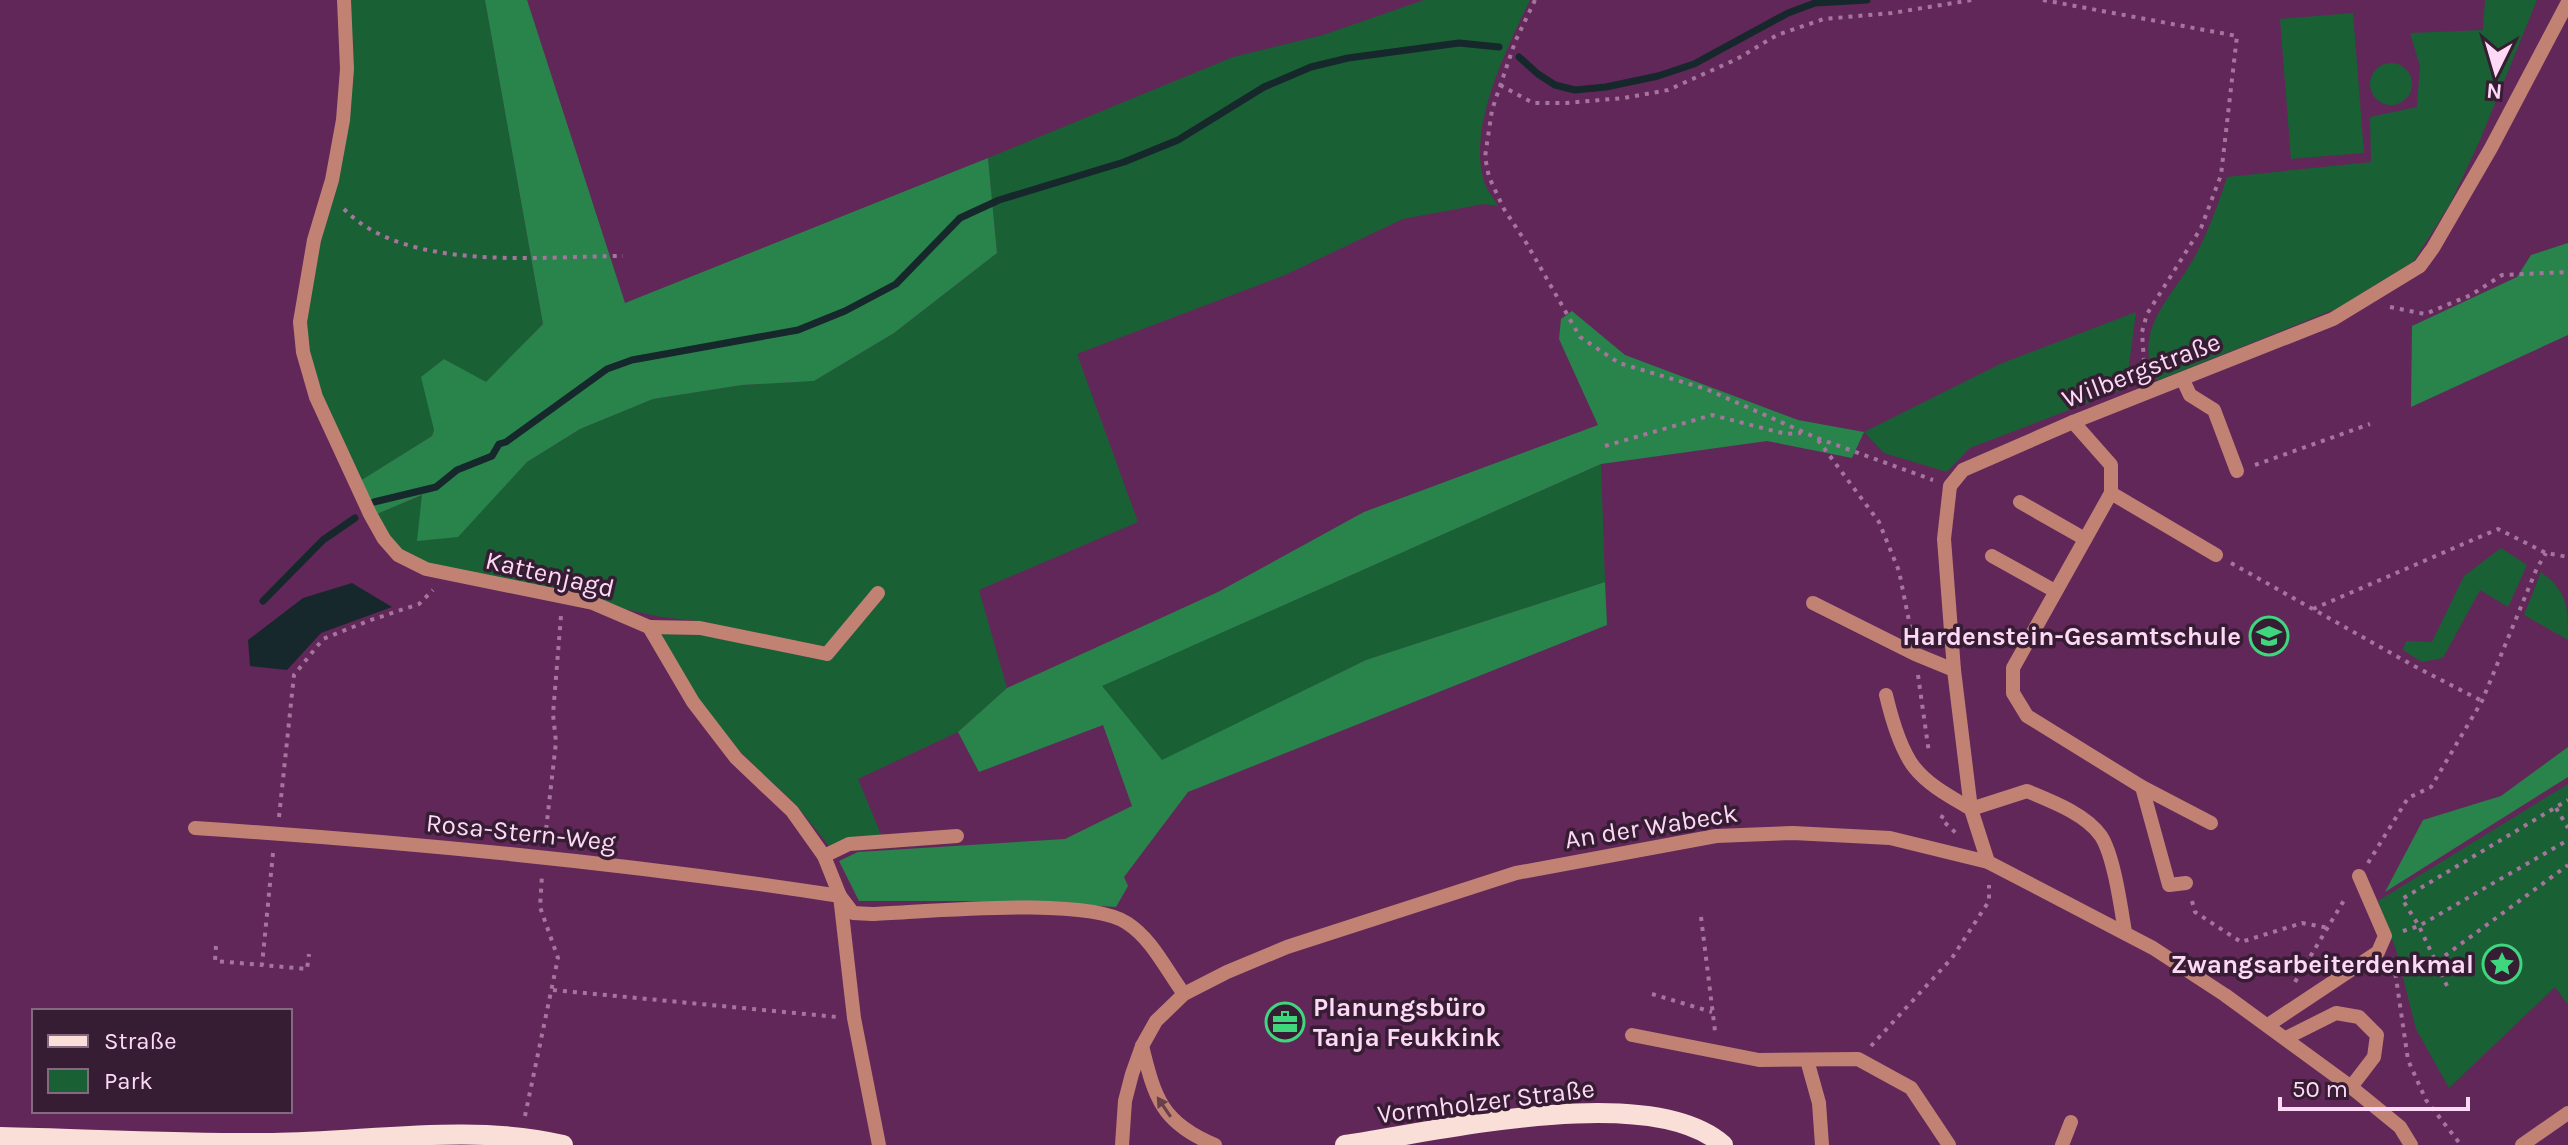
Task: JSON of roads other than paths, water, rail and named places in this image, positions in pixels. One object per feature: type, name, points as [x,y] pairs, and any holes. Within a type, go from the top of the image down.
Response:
[{"type":"main road","name":"Vormholzer Straße","points":[[1345,1145],[1557,1114],[1610,1112],[1659,1117],[1693,1128],[1723,1145]]},
{"type":"main road","points":[[0,1137],[98,1142],[272,1143],[440,1135],[520,1138],[563,1145]]},
{"type":"street","name":"Kattenjagd","points":[[344,0],[346,82],[343,120],[328,194],[314,240],[300,322],[303,352],[316,397],[342,457],[384,539],[398,555],[426,569],[593,603],[649,627]]},
{"type":"street","name":"Wilbergstraße","points":[[1954,670],[1944,539],[1950,486],[1963,470],[2073,422],[2333,319],[2420,266],[2491,148],[2568,2]]},
{"type":"street","points":[[2183,380],[2190,395],[2214,410],[2237,471]]},
{"type":"street","points":[[2073,422],[2111,465],[2111,493],[2013,668],[2013,693],[2027,716],[2142,787],[2211,823]]},
{"type":"street","points":[[2111,493],[2216,555]]},
{"type":"street","points":[[2020,502],[2085,539]]},
{"type":"street","points":[[1992,556],[2055,591]]},
{"type":"street","points":[[649,627],[700,628],[827,654],[878,593]]},
{"type":"street","points":[[1813,603],[1954,670],[1971,809],[1988,862]]},
{"type":"street","points":[[649,627],[693,702],[736,758],[792,811],[824,856],[840,896],[854,1018],[879,1145]]},
{"type":"street","points":[[1886,695],[1892,718],[1913,766],[1934,786],[1971,809],[2027,791],[2071,810],[2101,836],[2115,876],[2125,932]]},
{"type":"street","points":[[2142,787],[2169,885],[2186,883]]},
{"type":"street","name":"Rosa-Stern-Weg","points":[[195,828],[543,857],[704,875],[840,896]]},
{"type":"street","name":"An der Wabeck","points":[[1122,1145],[1125,1101],[1142,1046],[1156,1021],[1184,994],[1287,947],[1516,873],[1716,836],[1793,833],[1890,838],[1988,862],[2153,948],[2268,1025],[2351,1087],[2400,1127],[2411,1145]]},
{"type":"street","points":[[824,856],[849,844],[957,836]]},
{"type":"street","points":[[2268,1025],[2378,952],[2385,936],[2359,876]]},
{"type":"street","points":[[840,896],[853,913],[1018,908],[1102,911],[1126,922],[1149,941],[1184,994]]},
{"type":"street","points":[[2286,1038],[2336,1013],[2359,1017],[2377,1035],[2374,1057],[2351,1087]]},
{"type":"street","points":[[1632,1035],[1759,1060],[1858,1059],[1911,1088],[1949,1145]]},
{"type":"street","points":[[1142,1046],[1153,1091],[1175,1123],[1191,1135],[1215,1145]]},
{"type":"street","points":[[1807,1060],[1819,1103],[1822,1145]]},
{"type":"street","points":[[2522,1145],[2568,1113]]},
{"type":"street","points":[[2062,1145],[2071,1122]]},
{"type":"waterway","points":[[1519,57],[1555,85],[1575,90],[1606,87],[1658,76],[1694,64],[1788,13],[1815,3],[1867,0]]},
{"type":"waterway","points":[[374,502],[436,487],[457,470],[492,456],[499,444],[607,369],[632,360],[798,330],[845,311],[896,284],[960,218],[999,200],[1124,162],[1178,140],[1264,87],[1311,67],[1348,58],[1459,43],[1499,47]]},
{"type":"waterway","points":[[263,601],[323,540],[355,518]]},
{"type":"place","name":"Hardenstein-Gesamtschule","points":[[2269,636]]},
{"type":"place","name":"Zwangsarbeiterdenkmal","points":[[2502,964]]},
{"type":"place","name":"Planungsbüro Tanja Feukkink","points":[[1285,1022]]}]
